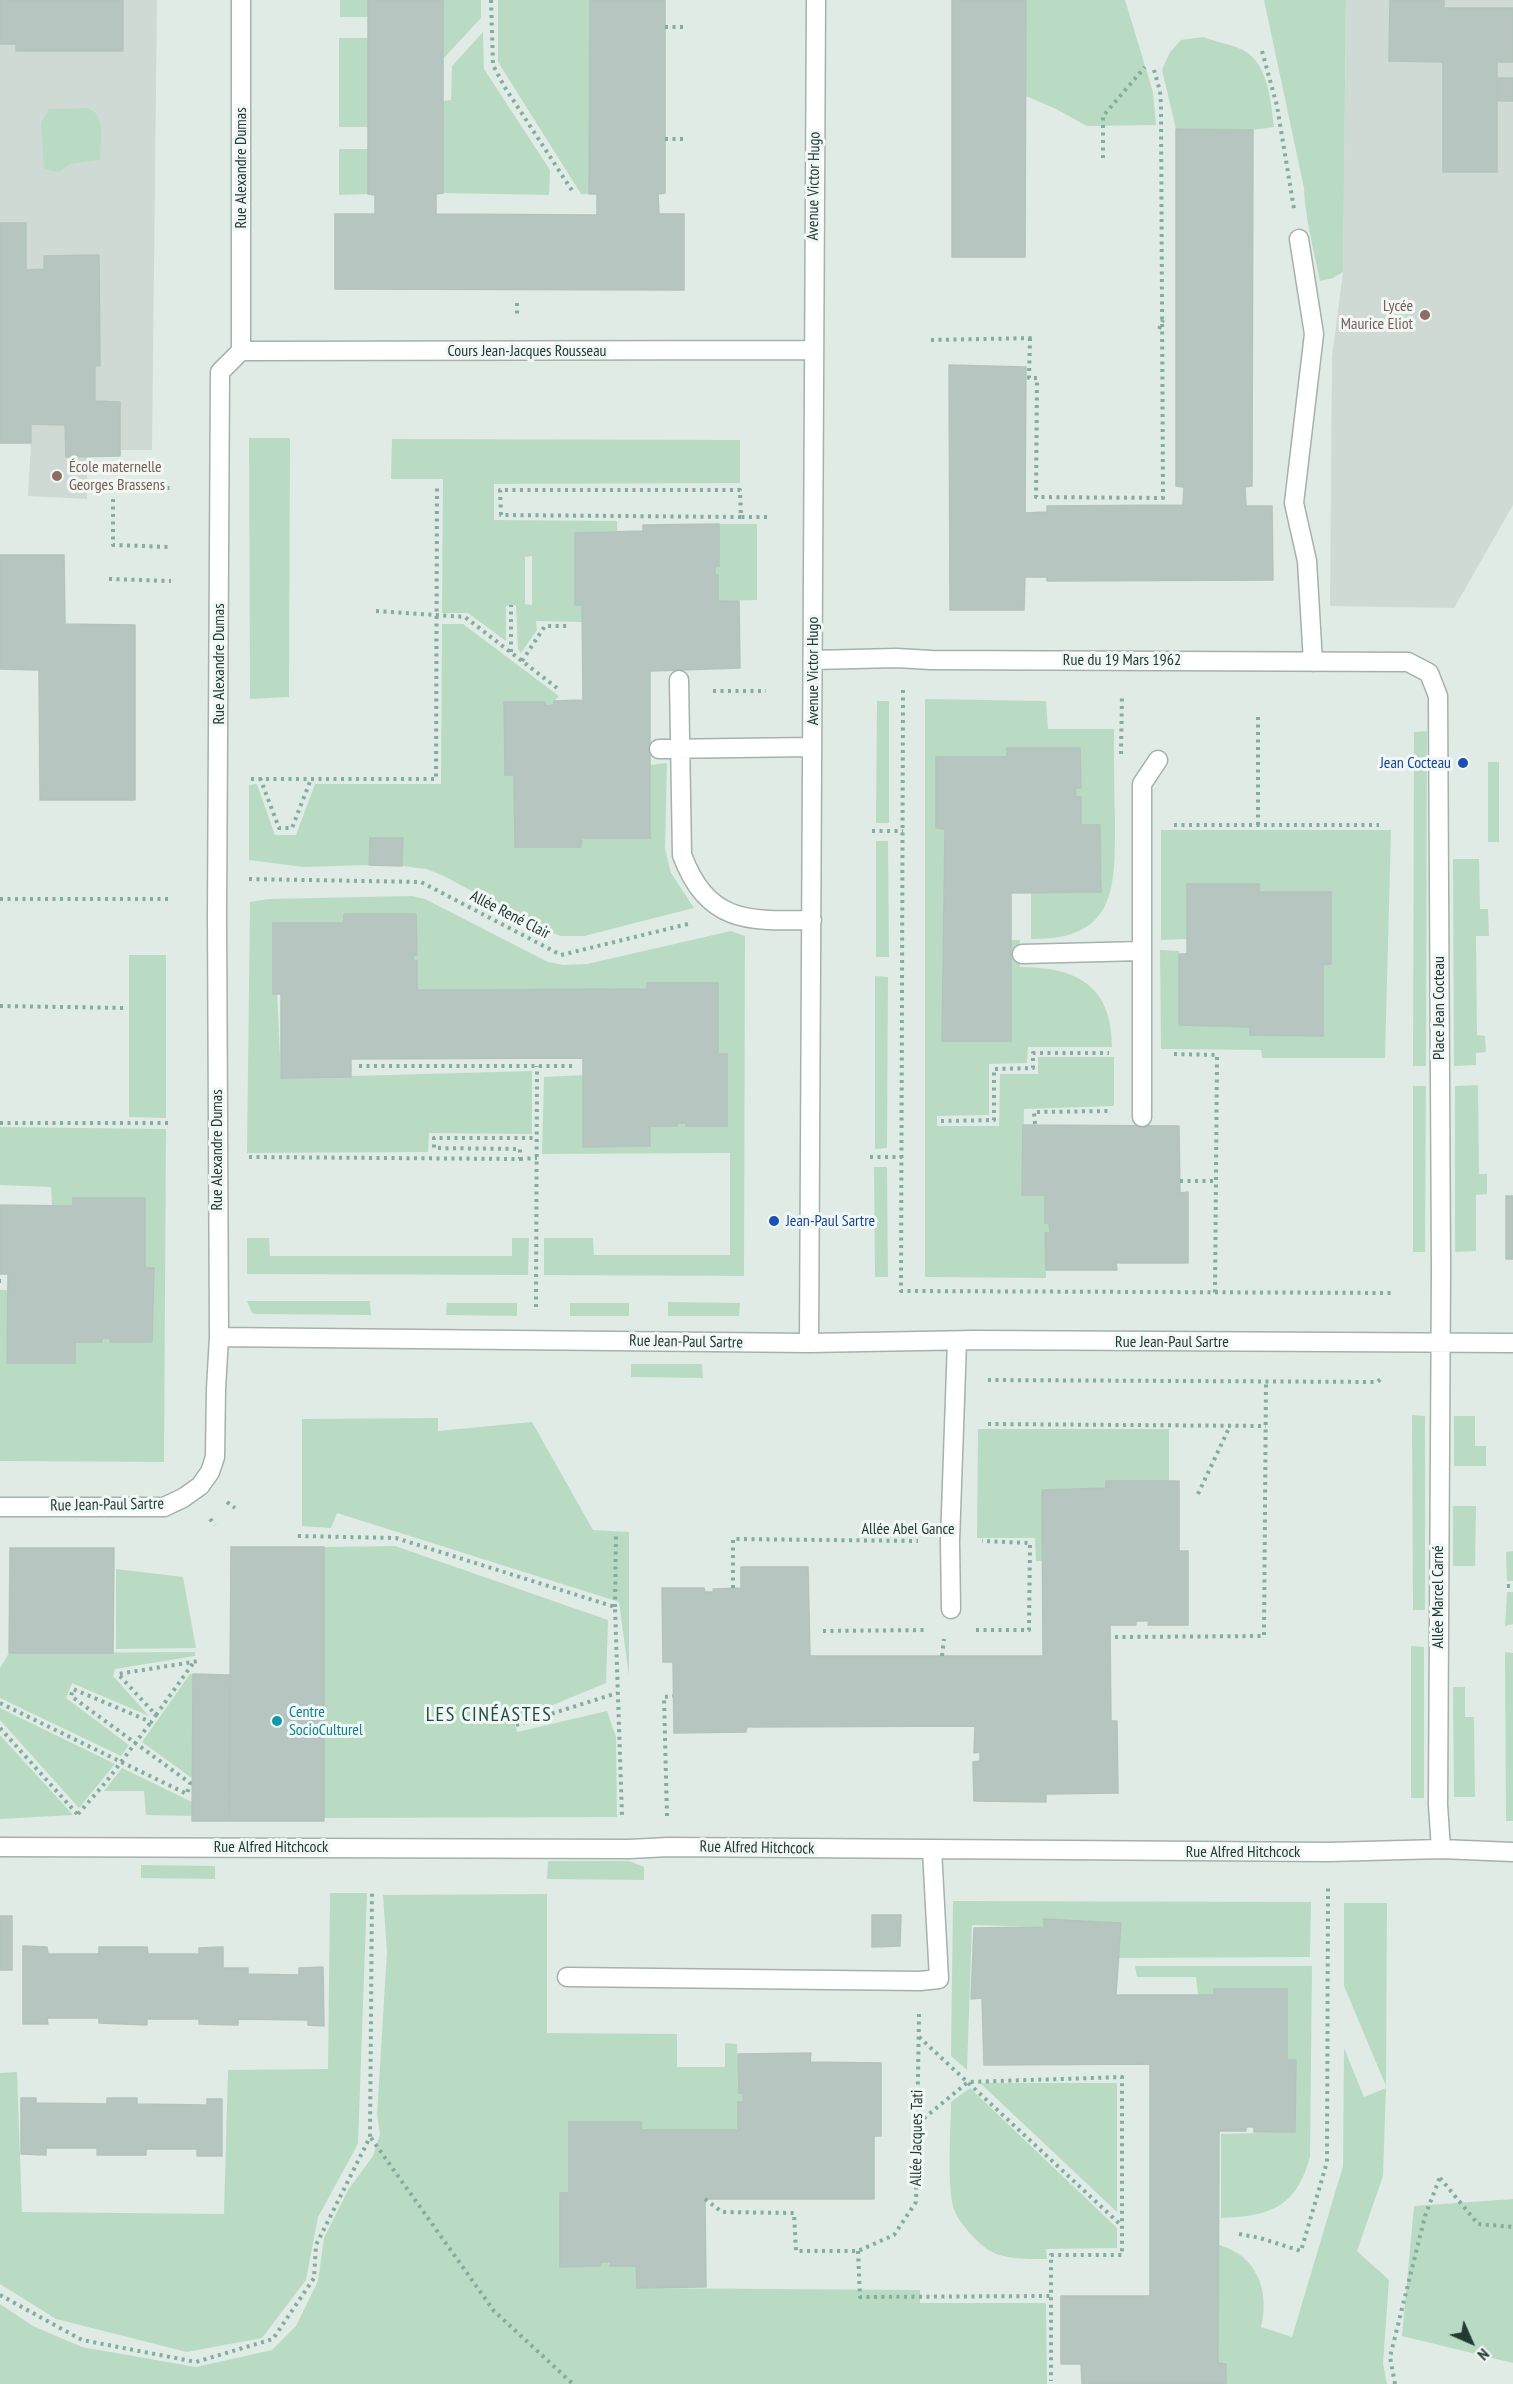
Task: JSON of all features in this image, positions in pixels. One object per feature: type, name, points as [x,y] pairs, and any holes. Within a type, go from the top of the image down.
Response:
[{"type":"street","name":"Rue Alexandre Dumas","points":[[219,1337],[217,907],[220,372],[241,351],[241,0]]},
{"type":"street","name":"Avenue Victor Hugo","points":[[809,1343],[816,0]]},
{"type":"street","points":[[1299,239],[1314,334],[1294,503],[1307,561],[1313,662]]},
{"type":"street","name":"Cours Jean-Jacques Rousseau","points":[[241,351],[814,350]]},
{"type":"street","name":"Rue du 19 Mars 1962","points":[[813,660],[896,657],[931,660],[1408,662],[1429,673]]},
{"type":"street","name":"Place Jean Cocteau","points":[[1429,673],[1438,696],[1441,1268],[1439,1344]]},
{"type":"street","points":[[679,680],[682,855],[690,875],[710,902],[724,911],[746,919],[812,920]]},
{"type":"street","points":[[659,749],[812,747]]},
{"type":"street","points":[[1142,1117],[1142,784],[1158,760]]},
{"type":"street","points":[[1022,954],[1142,951]]},
{"type":"street","name":"Rue Jean-Paul Sartre","points":[[0,1507],[164,1507],[200,1486],[210,1472],[215,1457],[219,1337],[809,1343],[957,1341],[1513,1343]]},
{"type":"street","points":[[951,1609],[957,1341]]},
{"type":"street","name":"Allée Marcel Carné","points":[[1439,1344],[1438,1805],[1441,1849]]},
{"type":"street","name":"Rue Alfred Hitchcock","points":[[0,1847],[629,1849],[669,1847],[1328,1852],[1441,1849],[1513,1852]]},
{"type":"street","points":[[567,1977],[920,1981],[939,1979],[932,1850]]},
{"type":"path","points":[[491,0],[493,65],[573,192]]},
{"type":"path","points":[[665,27],[683,27]]},
{"type":"path","points":[[1262,51],[1277,106],[1299,239]]},
{"type":"path","points":[[1103,158],[1103,116],[1145,67]]},
{"type":"path","points":[[931,340],[1033,338],[1029,378],[1037,378],[1036,497],[1163,498],[1164,320],[1161,307],[1161,91],[1154,70]]},
{"type":"path","points":[[665,139],[685,139]]},
{"type":"path","points":[[1159,329],[1164,320]]},
{"type":"path","points":[[242,779],[436,779],[437,485]]},
{"type":"path","points":[[114,487],[171,488]]},
{"type":"path","points":[[741,517],[740,490],[500,490],[501,515],[741,517],[767,517]]},
{"type":"path","points":[[113,499],[113,545],[170,547]]},
{"type":"path","points":[[109,579],[171,581]]},
{"type":"path","points":[[511,605],[511,652]]},
{"type":"path","points":[[376,611],[465,617],[557,688]]},
{"type":"path","points":[[522,661],[546,626],[570,626]]},
{"type":"path","points":[[903,690],[901,1291],[1394,1293]]},
{"type":"path","points":[[1258,713],[1258,825]]},
{"type":"path","points":[[260,778],[279,828],[292,828],[311,779]]},
{"type":"path","points":[[1142,825],[1379,825]]},
{"type":"path","points":[[872,831],[903,831]]},
{"type":"path","name":"Allée René Clair","points":[[242,879],[421,882],[561,955],[694,923]]},
{"type":"path","points":[[0,898],[170,899]]},
{"type":"path","points":[[0,1006],[126,1008]]},
{"type":"path","points":[[941,1121],[994,1120],[994,1069],[1033,1068],[1033,1053],[1217,1055],[1215,1293]]},
{"type":"path","points":[[359,1066],[575,1066]]},
{"type":"path","points":[[536,1309],[537,1066]]},
{"type":"path","points":[[0,1123],[170,1123]]},
{"type":"path","points":[[520,1159],[520,1149],[434,1148],[434,1138],[537,1138]]},
{"type":"path","points":[[241,1157],[537,1158]]},
{"type":"path","points":[[870,1157],[902,1157]]},
{"type":"path","points":[[1180,1181],[1216,1181]]},
{"type":"path","points":[[955,1380],[1377,1382],[1387,1374]]},
{"type":"path","points":[[1115,1637],[1264,1636],[1266,1382]]},
{"type":"path","points":[[985,1424],[1266,1426]]},
{"type":"path","points":[[1198,1494],[1230,1426]]},
{"type":"path","points":[[616,1532],[615,1607],[622,1817]]},
{"type":"path","points":[[298,1536],[396,1538],[615,1607]]},
{"type":"path","name":"Allée Abel Gance","points":[[733,1588],[732,1539],[951,1541]]},
{"type":"path","points":[[1507,1586],[1513,1586]]},
{"type":"path","points":[[78,1824],[78,1814],[122,1762],[196,1661],[117,1674],[156,1715]]},
{"type":"path","points":[[0,1703],[187,1794],[190,1783],[71,1696],[73,1689],[151,1722]]},
{"type":"path","points":[[516,1725],[617,1693]]},
{"type":"path","points":[[668,1826],[663,1732],[664,1697],[673,1696]]},
{"type":"path","points":[[0,1728],[78,1814]]},
{"type":"path","points":[[1239,2234],[1301,2251],[1328,2162],[1328,1888]]},
{"type":"path","points":[[0,2295],[82,2340],[196,2362],[273,2339],[314,2278],[316,2245],[370,2137],[372,1892]]},
{"type":"path","name":"Allée Jacques Tati","points":[[705,2199],[722,2212],[794,2213],[796,2252],[858,2251],[894,2235],[916,2202],[920,1981]]},
{"type":"path","points":[[919,2036],[1122,2226]]},
{"type":"path","points":[[918,2123],[968,2082],[1122,2077],[1122,2255],[1051,2255],[1051,2381]]},
{"type":"path","points":[[370,2137],[494,2311],[573,2384]]},
{"type":"path","points":[[1395,2384],[1390,2357],[1425,2216],[1440,2178],[1478,2224],[1513,2227]]},
{"type":"path","points":[[858,2251],[860,2297],[1050,2296]]},
{"type":"shaded area","points":[[0,0],[157,0],[152,450],[121,450],[120,456],[87,457],[87,499],[28,496],[31,443],[0,443]]},
{"type":"shaded area","name":"Lycée Maurice Eliot","points":[[1346,0],[1513,0],[1513,505],[1454,608],[1330,606],[1332,357],[1343,272]]},
{"type":"green space","points":[[340,0],[368,0],[368,17],[340,17]]},
{"type":"green space","points":[[443,0],[481,0],[481,18],[442,60]]},
{"type":"green space","points":[[498,0],[590,0],[589,194],[581,194],[498,62]]},
{"type":"green space","points":[[1026,0],[1125,0],[1153,92],[1156,125],[1087,126],[1026,96]]},
{"type":"green space","points":[[1264,0],[1346,0],[1343,272],[1333,278],[1320,281],[1308,223],[1304,188]]},
{"type":"green space","points":[[483,32],[484,69],[550,170],[549,195],[443,193],[443,101],[451,100],[452,66]]},
{"type":"green space","points":[[1203,37],[1243,50],[1258,64],[1267,84],[1274,127],[1253,130],[1176,129],[1162,70],[1170,52],[1181,40]]},
{"type":"green space","points":[[339,38],[368,38],[368,127],[339,127]]},
{"type":"green space","points":[[87,108],[93,111],[100,122],[100,160],[70,164],[59,172],[44,169],[41,123],[49,109]]},
{"type":"green space","points":[[339,149],[368,149],[368,194],[339,195]]},
{"type":"green space","points":[[249,438],[290,438],[289,697],[250,699]]},
{"type":"green space","points":[[392,439],[740,440],[740,483],[494,484],[494,520],[617,521],[617,531],[575,533],[575,605],[582,605],[582,622],[536,621],[537,630],[521,653],[518,649],[516,605],[506,606],[506,641],[468,613],[442,613],[443,479],[391,479]],"holes":[[[532,556],[532,605],[525,604],[525,557]]]},
{"type":"green space","points":[[719,524],[757,524],[757,600],[718,601],[718,576],[715,575],[715,566],[719,566]]},
{"type":"green space","points":[[442,624],[463,624],[559,696],[554,701],[554,705],[545,706],[544,702],[505,702],[505,775],[514,775],[515,847],[581,847],[582,838],[650,765],[667,763],[665,849],[671,873],[694,908],[584,936],[561,936],[544,930],[442,875],[426,869],[402,866],[402,838],[370,838],[369,865],[304,867],[249,860],[249,785],[257,784],[275,835],[296,835],[315,784],[441,784]]},
{"type":"green space","points":[[925,699],[1046,701],[1048,729],[1114,729],[1115,846],[1111,889],[1105,906],[1095,920],[1080,931],[1059,937],[1031,939],[1031,893],[1100,825],[1081,825],[1081,797],[1076,797],[1075,788],[1081,787],[1080,748],[1008,748],[1007,757],[936,758],[936,828],[945,829],[942,1041],[1011,1041],[1011,940],[1020,940],[1020,967],[1058,971],[1074,976],[1087,984],[1098,994],[1106,1008],[1110,1026],[1112,1047],[1028,1047],[1027,1063],[989,1064],[989,1115],[937,1116],[937,1126],[999,1126],[1000,1074],[1038,1074],[1038,1057],[1114,1057],[1114,1106],[1024,1109],[1022,1194],[1045,1195],[1045,1223],[1049,1223],[1050,1233],[1045,1233],[1046,1278],[925,1277]]},
{"type":"green space","points":[[877,701],[889,701],[889,823],[876,823]]},
{"type":"green space","points":[[1427,731],[1426,1066],[1413,1066],[1414,732]]},
{"type":"green space","points":[[1488,762],[1499,762],[1499,842],[1488,842]]},
{"type":"green space","points":[[1161,830],[1391,830],[1385,1058],[1262,1058],[1261,1050],[1161,1049],[1160,950],[1179,951],[1179,954],[1250,1027],[1251,1035],[1323,1036],[1323,965],[1331,964],[1259,892],[1259,884],[1188,884],[1187,939],[1161,940]]},
{"type":"green space","points":[[876,841],[888,841],[889,957],[876,957]]},
{"type":"green space","points":[[1453,859],[1479,859],[1480,909],[1488,909],[1489,936],[1476,936],[1477,1035],[1485,1036],[1486,1052],[1476,1053],[1476,1065],[1454,1066]]},
{"type":"green space","points":[[411,896],[425,899],[548,962],[563,965],[587,964],[731,931],[745,936],[744,1276],[544,1275],[544,1238],[593,1238],[594,1255],[730,1255],[730,1153],[542,1154],[544,1077],[583,1075],[583,1147],[650,1146],[650,1126],[677,1126],[677,1123],[686,1123],[727,1054],[718,1054],[718,983],[647,983],[647,989],[417,990],[417,962],[413,961],[413,955],[417,955],[416,914],[345,914],[344,923],[274,923],[281,1078],[532,1071],[532,1134],[429,1133],[428,1152],[247,1153],[250,902],[268,899]]},
{"type":"green space","points":[[129,955],[166,955],[166,1118],[129,1117]]},
{"type":"green space","points":[[875,976],[888,977],[887,1148],[875,1149]]},
{"type":"green space","points":[[1478,1085],[1479,1174],[1487,1174],[1487,1194],[1476,1195],[1476,1251],[1455,1252],[1455,1086]]},
{"type":"green space","points":[[1413,1086],[1426,1086],[1425,1252],[1413,1252]]},
{"type":"green space","points":[[0,1127],[166,1129],[164,1462],[0,1461],[0,1290],[8,1290],[7,1362],[75,1342],[102,1341],[102,1338],[110,1338],[110,1342],[152,1342],[154,1269],[145,1268],[145,1198],[74,1198],[73,1206],[52,1206],[51,1187],[0,1185]]},
{"type":"green space","points":[[874,1167],[887,1167],[888,1277],[875,1277]]},
{"type":"green space","points":[[247,1238],[269,1238],[270,1256],[512,1256],[512,1238],[529,1238],[528,1275],[247,1274]]},
{"type":"green space","points":[[247,1301],[370,1301],[371,1315],[255,1314],[252,1313]]},
{"type":"green space","points":[[668,1302],[740,1303],[739,1316],[668,1316]]},
{"type":"green space","points":[[447,1303],[517,1303],[517,1316],[446,1315]]},
{"type":"green space","points":[[570,1303],[629,1303],[629,1316],[570,1316]]},
{"type":"green space","points":[[631,1364],[702,1364],[703,1378],[631,1377]]},
{"type":"green space","points":[[1412,1415],[1425,1416],[1425,1610],[1413,1610]]},
{"type":"green space","points":[[1454,1416],[1475,1416],[1475,1446],[1486,1446],[1486,1466],[1454,1466]]},
{"type":"green space","points":[[438,1418],[438,1431],[532,1422],[593,1530],[629,1532],[629,1676],[619,1602],[337,1513],[331,1528],[302,1526],[302,1419]]},
{"type":"green space","points":[[978,1429],[1169,1429],[1169,1481],[1106,1481],[1106,1488],[1042,1490],[1043,1561],[1036,1561],[1035,1538],[977,1538]]},
{"type":"green space","points":[[1453,1506],[1476,1506],[1475,1566],[1453,1566]]},
{"type":"green space","points":[[395,1546],[608,1620],[606,1683],[514,1721],[517,1732],[607,1711],[616,1737],[617,1817],[323,1818],[324,1547]]},
{"type":"green space","points":[[1513,1551],[1513,1581],[1507,1581],[1506,1552]]},
{"type":"green space","points":[[116,1569],[183,1577],[196,1648],[116,1649]]},
{"type":"green space","points":[[1507,1592],[1513,1592],[1513,1624],[1505,1626]]},
{"type":"green space","points":[[1411,1646],[1424,1647],[1424,1798],[1411,1798]]},
{"type":"green space","points":[[195,1652],[195,1656],[115,1669],[113,1676],[149,1716],[72,1683],[66,1698],[129,1745],[121,1756],[0,1698],[0,1668],[9,1653]]},
{"type":"green space","points":[[1505,1652],[1513,1653],[1513,1821],[1506,1821]]},
{"type":"green space","points":[[190,1674],[193,1674],[193,1779],[142,1742]]},
{"type":"green space","points":[[1453,1687],[1465,1687],[1465,1717],[1474,1717],[1475,1797],[1454,1797]]},
{"type":"green space","points":[[0,1708],[115,1764],[79,1808],[0,1720]]},
{"type":"green space","points":[[0,1735],[73,1815],[0,1819]]},
{"type":"green space","points":[[122,1768],[192,1802],[193,1816],[146,1815],[144,1791],[104,1791]]},
{"type":"green space","points":[[548,1861],[629,1861],[644,1867],[644,1880],[547,1879]]},
{"type":"green space","points":[[141,1865],[215,1866],[215,1879],[141,1878]]},
{"type":"green space","points":[[330,1893],[367,1893],[358,2144],[318,2217],[306,2280],[262,2338],[187,2352],[56,2319],[0,2284],[0,2073],[17,2072],[22,2212],[224,2214],[228,2070],[328,2069]]},
{"type":"green space","points":[[547,1894],[547,2033],[677,2034],[677,2067],[725,2067],[725,2043],[737,2044],[739,2093],[743,2093],[738,2130],[641,2130],[640,2122],[569,2122],[569,2193],[560,2193],[560,2266],[599,2266],[600,2262],[611,2262],[611,2266],[636,2266],[638,2288],[920,2290],[920,2303],[1046,2303],[1047,2384],[0,2384],[0,2304],[33,2326],[82,2347],[196,2367],[272,2350],[296,2326],[318,2281],[324,2238],[348,2190],[373,2156],[380,2134],[377,2114],[387,1952],[383,1895]]},
{"type":"green space","points":[[953,1901],[1311,1902],[1310,1957],[1119,1958],[1121,1924],[1044,1920],[1044,1927],[972,1925],[967,2070],[951,2056]]},
{"type":"green space","points":[[1344,1903],[1387,1903],[1386,2086],[1344,1986]]},
{"type":"green space","points":[[1135,1966],[1312,1966],[1310,2157],[1297,2188],[1279,2206],[1254,2215],[1221,2218],[1221,2134],[1295,2132],[1296,2061],[1287,2060],[1287,1989],[1214,1989],[1214,1995],[1198,1995],[1196,1977],[1137,1977]]},
{"type":"green space","points":[[1344,2048],[1364,2097],[1386,2088],[1383,2176],[1357,2251],[1389,2280],[1383,2364],[1387,2384],[1226,2384],[1226,2364],[1218,2363],[1219,2245],[1243,2257],[1258,2277],[1264,2301],[1261,2327],[1292,2337],[1343,2166]]},
{"type":"green space","points":[[980,2083],[1117,2083],[1117,2212]]},
{"type":"green space","points":[[970,2088],[1117,2228],[1117,2248],[1046,2249],[1047,2259],[1019,2258],[992,2252],[971,2235],[961,2223],[952,2203],[950,2159],[951,2102]]},
{"type":"green space","points":[[1513,2199],[1513,2363],[1402,2336],[1414,2206]]},
{"type":"building","points":[[0,0],[123,0],[123,51],[16,51],[16,44],[0,44]]},
{"type":"building","points":[[368,0],[443,0],[443,193],[436,194],[436,214],[597,215],[597,194],[589,194],[590,0],[665,0],[665,193],[658,194],[659,214],[684,214],[684,290],[335,289],[335,214],[375,214],[375,195],[368,194]]},
{"type":"building","points":[[952,0],[1026,0],[1025,257],[952,257]]},
{"type":"building","points":[[1390,0],[1444,0],[1444,8],[1513,8],[1513,62],[1497,62],[1497,172],[1443,172],[1443,62],[1389,61]]},
{"type":"building","points":[[1498,78],[1513,78],[1513,101],[1498,101]]},
{"type":"building","points":[[1176,129],[1253,130],[1252,486],[1245,487],[1246,506],[1272,506],[1273,580],[1047,581],[1047,577],[1025,577],[1024,610],[950,610],[949,365],[1026,367],[1025,513],[1047,512],[1047,506],[1183,505],[1184,487],[1176,486]]},
{"type":"building","points":[[0,223],[26,223],[26,270],[44,269],[44,256],[99,255],[100,366],[95,365],[95,401],[120,402],[120,456],[66,457],[65,425],[31,424],[31,443],[0,443]]},
{"type":"building","points":[[719,524],[719,566],[715,566],[715,575],[718,575],[718,601],[739,601],[740,668],[650,671],[650,838],[582,838],[581,847],[515,847],[514,775],[505,775],[504,702],[545,702],[545,706],[554,705],[554,701],[583,700],[582,605],[575,605],[575,533],[643,531],[643,525]]},
{"type":"building","points":[[0,555],[64,555],[65,624],[135,625],[135,800],[40,800],[39,670],[0,669]]},
{"type":"building","points":[[1007,748],[1080,748],[1081,788],[1075,788],[1076,797],[1081,797],[1081,825],[1100,825],[1101,892],[1011,893],[1011,1041],[942,1041],[945,829],[936,828],[936,757],[1007,757]]},
{"type":"building","points":[[370,838],[403,838],[402,866],[369,865]]},
{"type":"building","points":[[1187,884],[1259,884],[1259,892],[1331,892],[1331,964],[1323,965],[1323,1036],[1250,1035],[1250,1027],[1179,1025],[1179,954],[1187,954]]},
{"type":"building","points":[[344,914],[416,914],[417,955],[413,955],[413,961],[417,961],[417,990],[647,989],[647,983],[718,983],[718,1054],[727,1054],[727,1126],[686,1126],[686,1123],[677,1123],[677,1126],[650,1126],[650,1146],[583,1147],[583,1058],[351,1059],[351,1077],[281,1078],[281,994],[273,994],[273,923],[344,923]]},
{"type":"building","points":[[1023,1125],[1179,1126],[1180,1193],[1188,1192],[1188,1263],[1116,1263],[1117,1270],[1046,1270],[1045,1233],[1050,1233],[1049,1223],[1045,1223],[1045,1195],[1022,1195]]},
{"type":"building","points":[[1506,1196],[1513,1196],[1513,1259],[1506,1259]]},
{"type":"building","points":[[73,1198],[145,1198],[145,1268],[154,1268],[152,1342],[110,1342],[110,1338],[102,1338],[102,1342],[75,1342],[75,1363],[7,1363],[8,1274],[0,1274],[0,1205],[73,1206]]},
{"type":"building","points":[[1106,1481],[1179,1481],[1179,1551],[1188,1551],[1188,1625],[1148,1625],[1149,1621],[1136,1621],[1136,1625],[1110,1625],[1111,1721],[1117,1721],[1118,1793],[1046,1794],[1046,1802],[974,1801],[973,1762],[980,1761],[980,1752],[974,1753],[975,1726],[747,1727],[746,1732],[674,1733],[673,1662],[663,1662],[662,1588],[704,1588],[705,1592],[714,1592],[713,1589],[741,1588],[741,1567],[808,1567],[810,1656],[1043,1656],[1042,1490],[1106,1488]]},
{"type":"building","name":"Centre SocioCulturel","points":[[231,1547],[324,1547],[324,1821],[229,1821]]},
{"type":"building","points":[[10,1548],[114,1548],[113,1653],[9,1653]]},
{"type":"building","points":[[193,1674],[230,1675],[229,1821],[192,1821]]},
{"type":"building","points":[[872,1915],[901,1915],[900,1946],[872,1947]]},
{"type":"building","points":[[0,1916],[12,1916],[12,1970],[0,1970]]},
{"type":"building","points":[[1044,1919],[1121,1923],[1116,1995],[1214,1995],[1214,1989],[1287,1989],[1287,2060],[1296,2060],[1295,2132],[1254,2132],[1254,2127],[1246,2127],[1246,2131],[1219,2131],[1218,2363],[1226,2364],[1226,2384],[1082,2384],[1081,2364],[1061,2364],[1061,2296],[1150,2296],[1150,2064],[984,2065],[982,1998],[971,1999],[974,1928],[1044,1927]]},
{"type":"building","points":[[23,1946],[47,1947],[48,1954],[99,1954],[99,1947],[147,1947],[148,1954],[199,1954],[199,1948],[223,1947],[223,1968],[248,1968],[248,1974],[299,1975],[299,1968],[323,1967],[324,2026],[308,2025],[308,2020],[238,2019],[238,2025],[199,2024],[199,2019],[147,2019],[147,2025],[99,2023],[99,2018],[47,2018],[48,2024],[23,2024]]},
{"type":"building","points":[[811,2053],[810,2062],[881,2063],[881,2136],[874,2136],[874,2199],[705,2199],[706,2287],[637,2288],[636,2266],[610,2266],[611,2262],[600,2262],[600,2266],[560,2267],[560,2193],[569,2193],[569,2122],[641,2122],[641,2130],[738,2130],[738,2102],[743,2102],[743,2093],[739,2093],[738,2054]]},
{"type":"building","points":[[21,2098],[36,2098],[36,2103],[107,2104],[107,2098],[137,2098],[137,2104],[207,2105],[207,2099],[222,2099],[222,2156],[197,2156],[197,2149],[146,2149],[146,2155],[97,2155],[97,2148],[46,2148],[46,2155],[21,2154]]},
{"type":"place","name":"Lycée Maurice Eliot","points":[[1425,315]]},
{"type":"place","name":"École maternelle Georges Brassens","points":[[57,476]]},
{"type":"place","name":"Jean Cocteau","points":[[1463,763]]},
{"type":"place","name":"Jean-Paul Sartre","points":[[774,1221]]},
{"type":"place","name":"Centre SocioCulturel","points":[[277,1721]]},
{"type":"district","name":"LES CINÉASTES","points":[[489,1715]]}]
